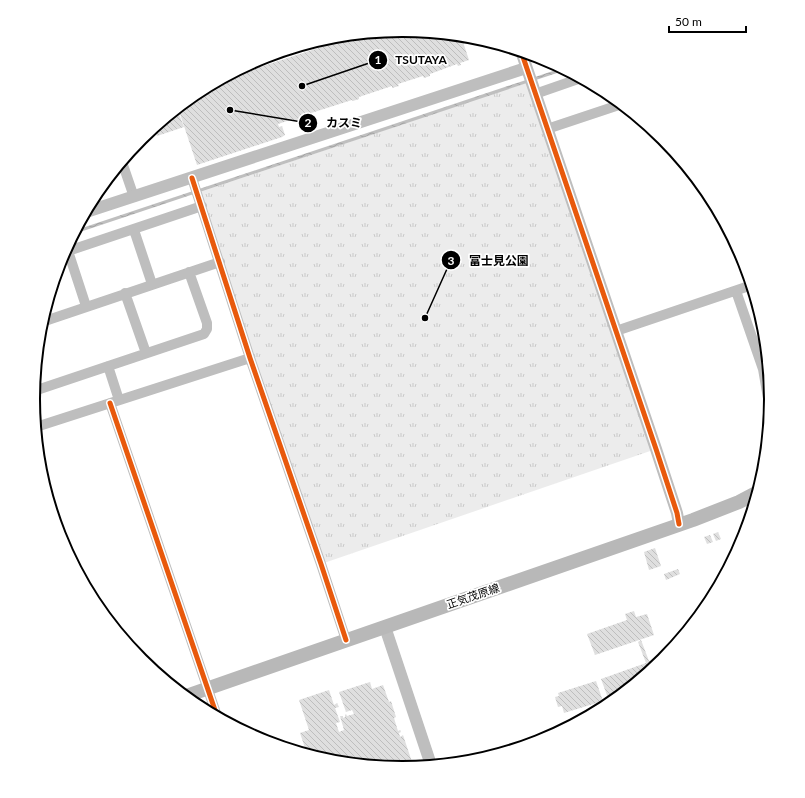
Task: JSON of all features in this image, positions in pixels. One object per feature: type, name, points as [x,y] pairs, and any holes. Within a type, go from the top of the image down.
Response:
[{"type":"main road","name":"正気茂原線","points":[[193,694],[679,524],[739,502],[751,496]]},
{"type":"street","points":[[523,58],[616,331],[679,524]]},
{"type":"street","points":[[95,209],[526,68]]},
{"type":"street","points":[[535,94],[575,80]]},
{"type":"street","points":[[547,129],[615,106]]},
{"type":"street","points":[[123,169],[134,197]]},
{"type":"street","points":[[192,178],[250,358],[346,640]]},
{"type":"street","points":[[73,249],[134,230],[202,206]]},
{"type":"street","points":[[134,230],[152,284]]},
{"type":"street","points":[[69,258],[86,306]]},
{"type":"street","points":[[49,319],[220,262]]},
{"type":"street","points":[[40,389],[204,334],[207,329],[207,323],[189,272]]},
{"type":"street","points":[[616,331],[746,287]]},
{"type":"street","points":[[736,290],[764,374]]},
{"type":"street","points":[[125,293],[146,353]]},
{"type":"street","points":[[41,424],[250,358]]},
{"type":"street","points":[[108,366],[114,401],[215,709]]},
{"type":"street","points":[[385,627],[429,760]]},
{"type":"green space","points":[[531,81],[656,449],[321,564],[197,193]]},
{"type":"water","points":[[554,71],[559,72],[82,231],[84,227]]},
{"type":"building","points":[[402,37],[463,42],[469,60],[460,63],[461,65],[458,66],[457,64],[430,74],[430,76],[424,78],[423,76],[398,84],[399,86],[392,88],[392,86],[359,97],[359,99],[353,101],[352,100],[305,115],[306,117],[302,118],[301,116],[299,117],[300,119],[293,121],[293,119],[278,124],[279,127],[282,126],[285,135],[282,137],[197,165],[180,114],[222,85],[256,68],[332,44],[355,40]]},
{"type":"building","points":[[179,114],[184,127],[157,136],[156,134]]},
{"type":"building","points":[[718,532],[721,539],[716,541],[713,534]]},
{"type":"building","points":[[710,535],[713,542],[707,544],[704,537]]},
{"type":"building","points":[[655,548],[661,566],[649,570],[644,552]]},
{"type":"building","points":[[678,569],[680,574],[666,580],[664,574]]},
{"type":"building","points":[[634,611],[636,617],[647,614],[654,635],[595,655],[587,634],[627,620],[625,614]]},
{"type":"building","points":[[641,640],[649,661],[653,660],[608,697],[601,679],[646,663],[638,642]]},
{"type":"building","points":[[596,681],[603,701],[564,713],[562,706],[558,707],[555,697],[559,696],[558,693]]},
{"type":"building","points":[[370,682],[372,689],[383,685],[389,702],[391,701],[396,717],[394,718],[398,731],[400,730],[401,732],[399,733],[400,737],[403,735],[412,761],[355,758],[305,748],[300,733],[309,730],[299,700],[329,690],[334,705],[337,703],[339,707],[335,708],[340,722],[336,723],[339,732],[344,730],[340,716],[343,716],[343,718],[346,714],[347,716],[354,714],[352,710],[346,712],[339,692]]},
{"type":"cycle path","points":[[523,58],[656,449],[677,513],[679,524]]},
{"type":"cycle path","points":[[192,178],[250,358],[346,640]]},
{"type":"cycle path","points":[[110,403],[215,709]]},
{"type":"place","name":"TSUTAYA","points":[[302,86]]},
{"type":"place","name":"カスミ","points":[[230,110]]},
{"type":"place","name":"富士見公園","points":[[425,318]]}]
